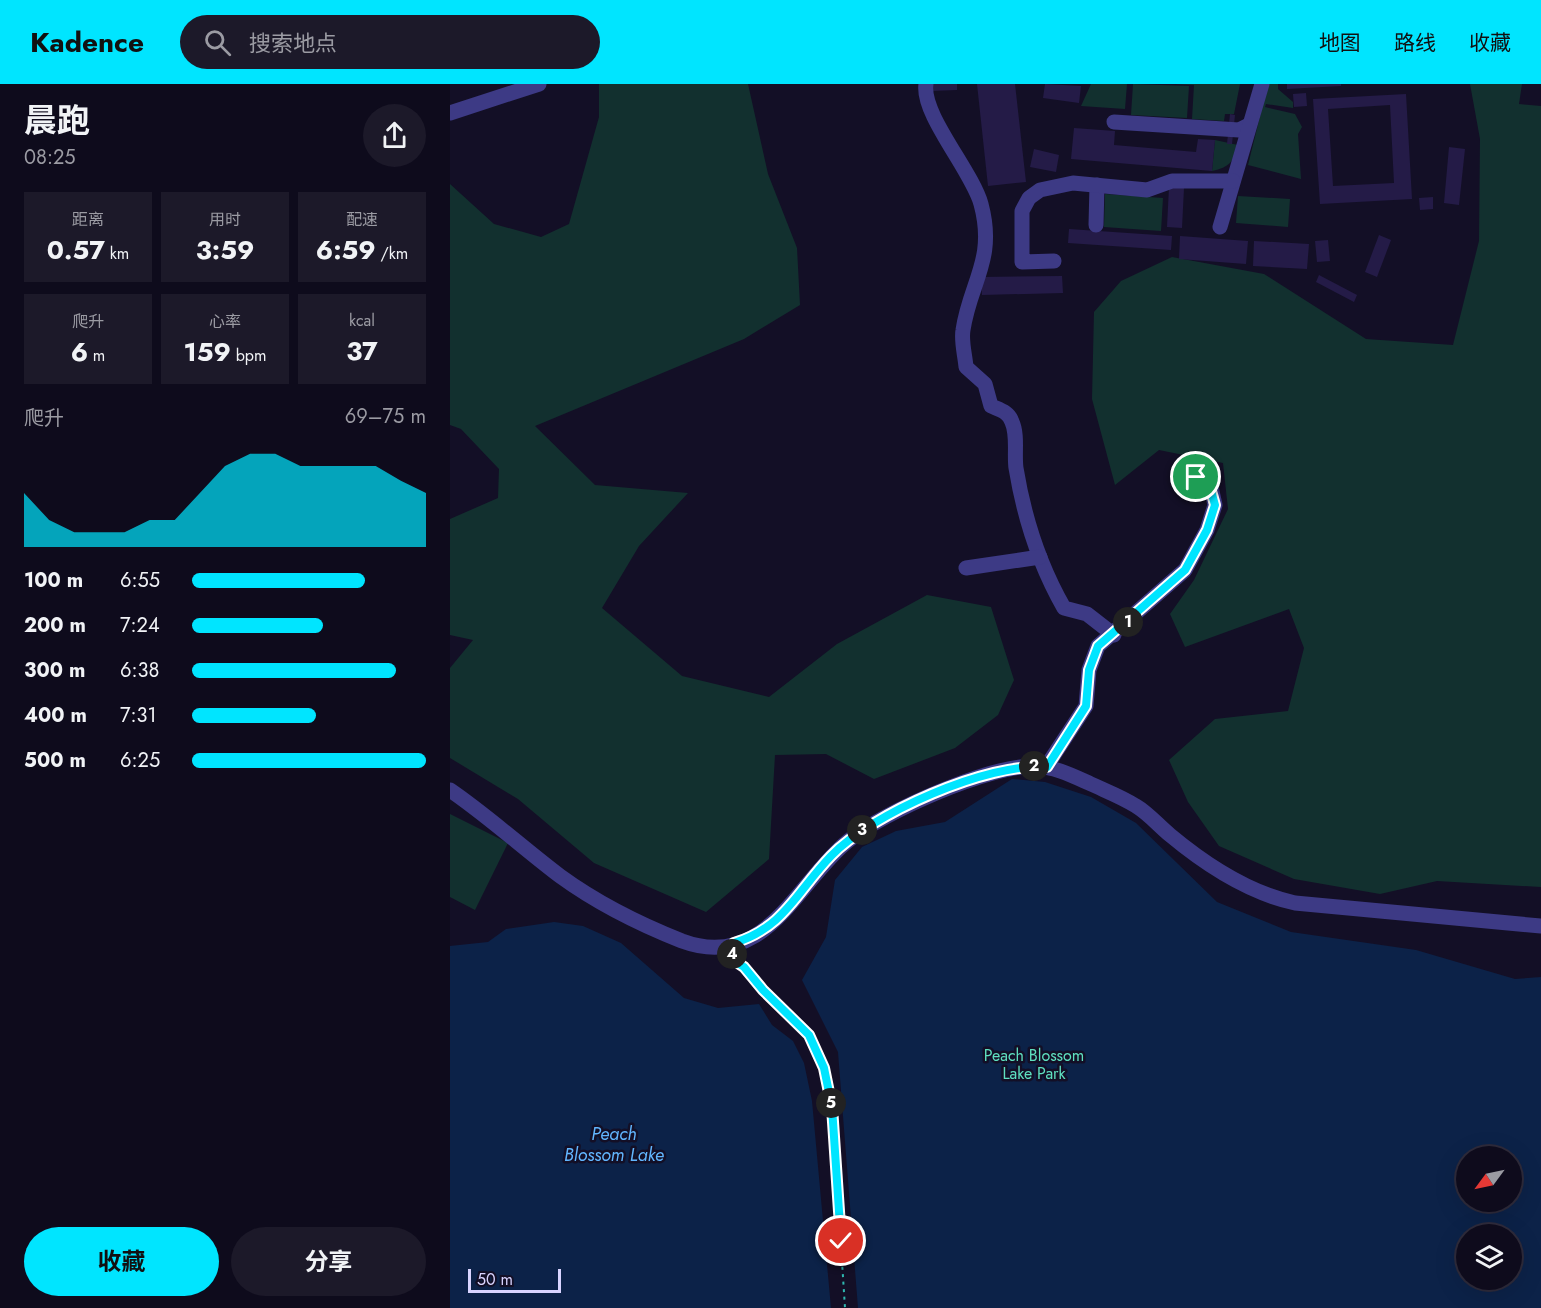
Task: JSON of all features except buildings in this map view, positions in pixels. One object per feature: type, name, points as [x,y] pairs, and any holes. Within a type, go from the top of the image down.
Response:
[{"type":"street","points":[[450,113],[539,84]]},
{"type":"street","points":[[926,84],[929,108],[980,201],[983,213],[985,253],[962,331],[966,367],[985,384],[991,406],[1006,413],[1013,423],[1017,469],[1040,557],[1064,608],[1087,614],[1114,635]]},
{"type":"street","points":[[1220,227],[1262,84]]},
{"type":"street","points":[[1114,122],[1239,130],[1249,125]]},
{"type":"street","points":[[1054,261],[1022,262],[1022,211],[1029,198],[1040,190],[1073,183],[1147,190],[1172,181],[1233,181]]},
{"type":"street","points":[[1096,225],[1097,185]]},
{"type":"street","points":[[1047,767],[1086,706],[1089,670],[1098,646],[1114,635],[1185,570],[1207,530],[1215,505],[1210,487],[1196,477],[1184,485]]},
{"type":"street","points":[[966,568],[1040,557]]},
{"type":"street","points":[[450,790],[561,876],[610,909],[684,941],[709,945],[734,943],[758,934],[779,919],[832,854],[877,821],[949,788],[1017,767],[1047,767],[1064,771],[1138,806],[1168,834],[1204,861],[1270,896],[1295,903],[1541,926]]},
{"type":"path","points":[[734,943],[732,952],[735,961],[744,967],[763,990],[809,1035],[824,1068],[832,1107],[845,1308]]},
{"type":"green space","points":[[599,84],[748,84],[768,174],[797,248],[800,305],[744,339],[535,426],[595,485],[688,493],[639,546],[602,608],[682,676],[769,697],[837,644],[927,595],[991,607],[1014,680],[998,715],[955,748],[874,779],[826,754],[775,755],[769,859],[706,912],[594,863],[518,799],[450,758],[450,668],[473,640],[450,635],[450,519],[498,498],[499,469],[461,429],[450,425],[450,184],[494,224],[541,237],[569,224],[599,117]]},
{"type":"green space","points":[[1091,84],[1127,84],[1125,109],[1081,106]]},
{"type":"green space","points":[[1133,84],[1189,86],[1187,118],[1131,115]]},
{"type":"green space","points":[[1175,84],[1240,84],[1234,114],[1225,114],[1224,121],[1192,119],[1194,85]]},
{"type":"green space","points":[[1268,84],[1278,84],[1278,89],[1293,102],[1293,108],[1266,104],[1265,107],[1295,114],[1302,127],[1298,134],[1301,179],[1248,165]]},
{"type":"green space","points":[[1470,84],[1522,84],[1519,104],[1541,106],[1541,887],[1437,881],[1380,894],[1294,879],[1219,846],[1188,802],[1169,760],[1215,719],[1288,711],[1304,648],[1289,609],[1185,647],[1170,614],[1194,580],[1228,509],[1223,463],[1159,450],[1115,485],[1092,399],[1094,312],[1121,281],[1172,257],[1264,274],[1366,339],[1453,345],[1479,241],[1480,139]]},
{"type":"green space","points":[[1215,140],[1238,145],[1230,163],[1212,171]]},
{"type":"green space","points":[[1105,194],[1163,198],[1161,231],[1104,227]]},
{"type":"green space","points":[[1238,196],[1290,199],[1288,227],[1236,223]]},
{"type":"green space","points":[[450,814],[508,843],[475,910],[450,897]]},
{"type":"water","name":"Peach Blossom Lake Park","points":[[1012,779],[1045,782],[1091,797],[1136,823],[1217,902],[1291,932],[1416,950],[1515,979],[1541,977],[1541,1308],[858,1308],[838,1052],[802,980],[826,937],[835,880],[862,847],[896,831],[945,822]]},
{"type":"water","name":"Peach Blossom Lake","points":[[554,922],[583,926],[621,943],[684,998],[718,1008],[759,1004],[772,1025],[793,1041],[804,1063],[812,1101],[831,1308],[450,1308],[450,946],[488,942],[506,929]]},
{"type":"route","points":[[841,1241],[832,1107],[824,1068],[809,1035],[763,990],[744,967],[735,961],[732,952],[734,943],[758,934],[779,919],[832,854],[858,833],[884,817],[949,788],[1006,770],[1027,766],[1047,767],[1086,706],[1089,670],[1098,646],[1114,635],[1185,570],[1207,530],[1215,505],[1210,487],[1196,477]]}]
